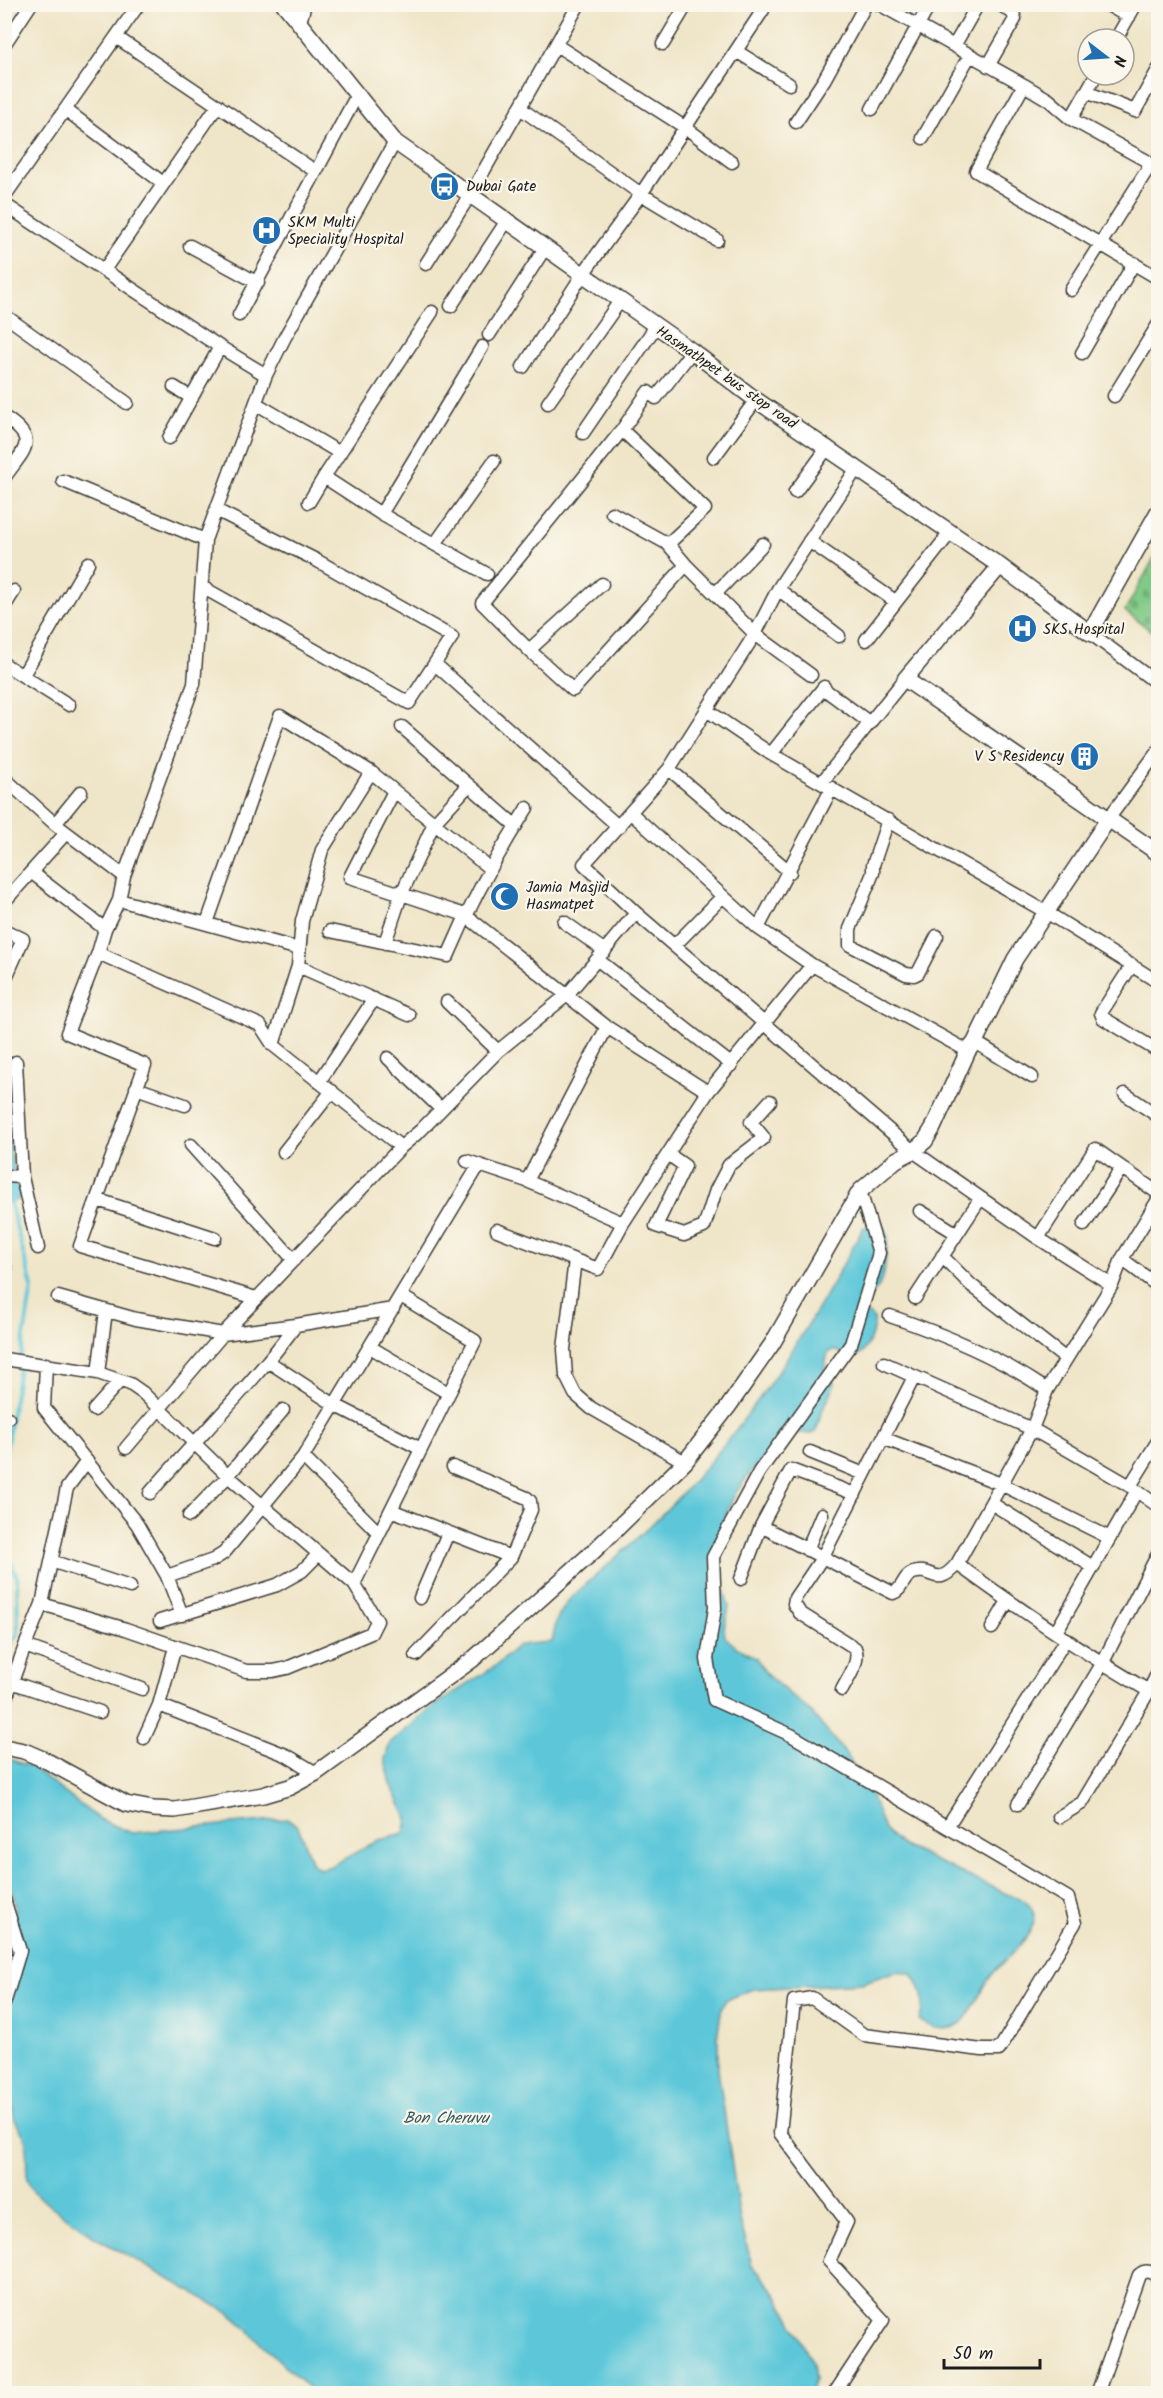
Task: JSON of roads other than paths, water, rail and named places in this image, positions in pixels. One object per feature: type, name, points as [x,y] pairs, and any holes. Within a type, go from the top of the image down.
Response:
[{"type":"street","points":[[4,45],[32,4]]},
{"type":"street","name":"Hasmathpet bus stop road","points":[[284,4],[396,142],[506,222],[692,351],[756,400],[1000,566],[1090,633]]},
{"type":"street","points":[[300,22],[305,4]]},
{"type":"street","points":[[426,264],[470,195],[579,4]]},
{"type":"street","points":[[663,44],[687,4]]},
{"type":"street","points":[[523,367],[583,274],[686,128],[763,9],[754,4]]},
{"type":"street","points":[[796,122],[824,80],[866,4]]},
{"type":"street","points":[[879,4],[954,46],[975,53],[988,66],[1049,100],[1071,119],[1147,160],[1149,166],[1071,290]]},
{"type":"street","points":[[872,109],[930,4]]},
{"type":"street","points":[[954,46],[978,4]]},
{"type":"street","points":[[988,66],[1015,19],[1013,13],[999,4]]},
{"type":"street","points":[[1106,4],[1128,17]]},
{"type":"street","points":[[1123,27],[1136,4]]},
{"type":"street","points":[[4,197],[117,37],[134,6]]},
{"type":"street","points":[[117,37],[315,171]]},
{"type":"street","points":[[556,45],[686,128],[732,162]]},
{"type":"street","points":[[736,51],[789,84]]},
{"type":"street","points":[[923,138],[975,53]]},
{"type":"street","points":[[1086,92],[1135,111],[1158,70]]},
{"type":"street","points":[[1024,85],[975,171],[1100,242],[1158,278]]},
{"type":"street","points":[[1071,119],[1089,87]]},
{"type":"street","points":[[239,315],[357,95]]},
{"type":"street","points":[[104,270],[218,105]]},
{"type":"street","points":[[520,108],[641,194],[717,240]]},
{"type":"street","points":[[66,110],[164,183]]},
{"type":"street","points":[[256,1298],[80,1246],[145,1065],[67,1032],[105,929],[119,900],[124,876],[195,684],[205,540],[216,510],[266,375],[285,337],[396,142]]},
{"type":"street","points":[[4,204],[266,375]]},
{"type":"street","points":[[451,306],[506,222]]},
{"type":"street","points":[[190,246],[258,283]]},
{"type":"street","points":[[489,335],[545,248]]},
{"type":"street","points":[[1082,353],[1134,263]]},
{"type":"street","points":[[548,404],[620,301]]},
{"type":"street","points":[[309,502],[432,312]]},
{"type":"street","points":[[4,315],[128,403]]},
{"type":"street","points":[[1113,396],[1158,325]]},
{"type":"street","points":[[583,433],[656,326]]},
{"type":"street","points":[[169,438],[220,347]]},
{"type":"street","points":[[381,514],[482,347]]},
{"type":"street","points":[[686,565],[573,690],[482,603],[622,430],[648,392],[656,398],[692,351]]},
{"type":"street","points":[[174,387],[192,398]]},
{"type":"street","points":[[714,457],[756,400]]},
{"type":"street","points":[[256,404],[340,453]]},
{"type":"street","points":[[4,417],[20,427],[27,437],[23,450],[4,478]]},
{"type":"street","points":[[622,430],[705,509],[668,544]]},
{"type":"street","points":[[795,492],[828,447]]},
{"type":"street","points":[[435,544],[495,461]]},
{"type":"street","points":[[857,468],[778,589],[755,634],[669,769],[584,864],[636,914],[913,1151],[1038,1238],[1112,1285]]},
{"type":"street","points":[[324,477],[381,514],[487,574]]},
{"type":"street","points":[[63,481],[205,540]]},
{"type":"street","points":[[202,587],[409,702],[452,637],[316,560],[216,510]]},
{"type":"street","points":[[1158,512],[1090,633],[1158,684]]},
{"type":"street","points":[[612,513],[668,544],[755,634],[811,675]]},
{"type":"street","points":[[866,640],[950,533]]},
{"type":"street","points":[[809,541],[895,601]]},
{"type":"street","points":[[715,594],[763,544]]},
{"type":"street","points":[[23,675],[88,563]]},
{"type":"street","points":[[758,928],[790,872],[827,785],[870,723],[1000,566]]},
{"type":"street","points":[[529,650],[602,584]]},
{"type":"street","points":[[778,589],[839,636]]},
{"type":"street","points":[[4,607],[14,591]]},
{"type":"street","points":[[4,664],[69,705]]},
{"type":"street","points":[[435,664],[619,827]]},
{"type":"street","points":[[905,679],[1158,852]]},
{"type":"street","points":[[771,754],[826,689],[870,723]]},
{"type":"street","points":[[708,711],[771,754],[1046,912],[1158,982]]},
{"type":"street","points":[[207,923],[280,716],[371,772],[489,868]]},
{"type":"street","points":[[402,727],[516,826]]},
{"type":"street","points":[[4,1747],[24,1751],[45,1760],[126,1804],[175,1810],[263,1795],[290,1787],[316,1773],[472,1660],[595,1550],[685,1462],[728,1407],[772,1344],[860,1191],[896,1160],[925,1141],[1015,959],[1109,818],[1158,751]]},
{"type":"street","points":[[669,769],[790,872]]},
{"type":"street","points":[[273,1045],[298,966],[302,921],[322,850],[371,772]]},
{"type":"street","points":[[4,778],[66,833],[124,876]]},
{"type":"street","points":[[385,943],[401,895],[434,823],[468,786]]},
{"type":"street","points":[[394,791],[350,877],[465,915],[607,1027],[708,1092]]},
{"type":"street","points":[[55,824],[81,792]]},
{"type":"street","points":[[330,931],[448,957],[465,915],[489,868],[527,808]]},
{"type":"street","points":[[631,813],[758,928],[812,965],[1032,1077]]},
{"type":"street","points":[[888,820],[873,865],[873,873],[850,929],[850,945],[906,974],[914,975],[918,973],[938,936]]},
{"type":"street","points":[[4,902],[66,833]]},
{"type":"street","points":[[31,872],[105,929]]},
{"type":"street","points":[[674,946],[723,896]]},
{"type":"street","points":[[119,900],[299,949]]},
{"type":"street","points":[[126,1448],[256,1298],[401,1147],[421,1130],[498,1051],[567,995],[636,914]]},
{"type":"street","points":[[564,922],[732,1065]]},
{"type":"street","points":[[4,930],[23,939],[4,982]]},
{"type":"street","points":[[98,953],[260,1025],[273,1045],[401,1147]]},
{"type":"street","points":[[497,1230],[598,1269],[623,1223],[708,1092],[812,965]]},
{"type":"street","points":[[1131,965],[1101,1013],[1103,1018],[1158,1051]]},
{"type":"street","points":[[298,966],[409,1015]]},
{"type":"street","points":[[320,1082],[374,999]]},
{"type":"street","points":[[447,1002],[498,1051]]},
{"type":"street","points":[[527,1181],[607,1027]]},
{"type":"street","points":[[388,1058],[440,1108]]},
{"type":"street","points":[[16,1062],[22,1177],[38,1248]]},
{"type":"street","points":[[136,1088],[185,1106]]},
{"type":"street","points":[[284,1152],[332,1091]]},
{"type":"street","points":[[1125,1094],[1158,1116]]},
{"type":"street","points":[[668,1154],[685,1166],[656,1226],[684,1236],[704,1227],[716,1190],[729,1165],[764,1138],[751,1122],[770,1101]]},
{"type":"street","points":[[191,1145],[294,1260]]},
{"type":"street","points":[[1038,1238],[1095,1149],[1158,1193]]},
{"type":"street","points":[[167,1576],[213,1560],[224,1553],[303,1457],[401,1296],[473,1163],[527,1181],[623,1223]]},
{"type":"street","points":[[1084,1225],[1121,1169]]},
{"type":"street","points":[[4,1176],[22,1177]]},
{"type":"street","points":[[834,2394],[883,2320],[829,2261],[847,2222],[780,2133],[794,2001],[812,1998],[864,2035],[982,2050],[999,2050],[1075,1923],[1068,1898],[791,1736],[714,1700],[707,1659],[715,1608],[713,1557],[759,1472],[851,1344],[879,1253],[860,1191]]},
{"type":"street","points":[[915,1298],[980,1198]]},
{"type":"street","points":[[98,1200],[215,1238]]},
{"type":"street","points":[[761,1526],[893,1593],[899,1590],[909,1575],[914,1572],[940,1577],[950,1572],[957,1564],[1032,1429],[1047,1390],[1112,1285],[1122,1260],[1158,1200]]},
{"type":"street","points":[[920,1211],[956,1233]]},
{"type":"street","points":[[942,1256],[971,1285],[1066,1359]]},
{"type":"street","points":[[575,1260],[564,1349],[566,1376],[574,1394],[591,1408],[685,1462]]},
{"type":"street","points":[[1122,1260],[1158,1286]]},
{"type":"street","points":[[354,1584],[475,1341],[401,1296]]},
{"type":"street","points":[[58,1297],[136,1319],[223,1334],[393,1309]]},
{"type":"street","points":[[98,1373],[106,1311]]},
{"type":"street","points":[[890,1316],[935,1332],[1017,1370],[1047,1390]]},
{"type":"street","points":[[150,1493],[268,1362],[296,1325]]},
{"type":"street","points":[[370,1347],[448,1394]]},
{"type":"street","points":[[10,1360],[98,1373],[143,1393],[261,1507],[354,1584],[376,1621],[371,1633],[287,1668],[273,1671],[246,1671],[126,1629],[42,1604]]},
{"type":"street","points":[[268,1362],[335,1405],[421,1449]]},
{"type":"street","points":[[884,1363],[1032,1429],[1158,1506]]},
{"type":"street","points":[[46,1364],[44,1407],[137,1524],[167,1576],[182,1616]]},
{"type":"street","points":[[842,1690],[856,1661],[855,1648],[800,1613],[794,1604],[795,1598],[822,1558],[914,1377]]},
{"type":"street","points":[[94,1410],[120,1381]]},
{"type":"street","points":[[189,1516],[228,1476],[283,1410]]},
{"type":"street","points":[[883,1438],[1001,1484],[1110,1538]]},
{"type":"street","points":[[947,1827],[1061,1636],[1093,1567],[1110,1538],[1158,1441]]},
{"type":"street","points":[[810,1452],[864,1474]]},
{"type":"street","points":[[303,1457],[379,1533]]},
{"type":"street","points":[[4,1704],[24,1646],[42,1604],[67,1488],[87,1461]]},
{"type":"street","points":[[416,1655],[511,1557],[531,1510],[530,1501],[453,1467]]},
{"type":"street","points":[[741,1579],[761,1526],[791,1470],[855,1494]]},
{"type":"street","points":[[991,1503],[1093,1567]]},
{"type":"street","points":[[391,1510],[511,1557]]},
{"type":"street","points":[[807,1550],[822,1514]]},
{"type":"street","points":[[420,1598],[448,1533]]},
{"type":"street","points":[[160,1621],[277,1586],[302,1571],[318,1554]]},
{"type":"street","points":[[1018,1804],[1102,1664],[1158,1554]]},
{"type":"street","points":[[51,1561],[130,1587]]},
{"type":"street","points":[[957,1564],[1102,1664],[1149,1691]]},
{"type":"street","points":[[992,1628],[1008,1601]]},
{"type":"street","points":[[24,1646],[142,1689]]},
{"type":"street","points":[[144,1738],[159,1705],[175,1647]]},
{"type":"street","points":[[1059,1817],[1082,1803],[1158,1672]]},
{"type":"street","points":[[11,1682],[100,1713]]},
{"type":"street","points":[[159,1705],[286,1755],[316,1773]]},
{"type":"street","points":[[4,1899],[20,1951],[4,2004]]},
{"type":"street","points":[[1097,2394],[1139,2275],[1150,2271],[1158,2276]]},
{"type":"water","points":[[4,1076],[16,1095],[10,1152],[22,1199],[7,1203],[4,1195]]},
{"type":"water","name":"Bon Cheruvu","points":[[877,1223],[884,1228],[888,1238],[884,1272],[879,1286],[862,1308],[874,1319],[869,1342],[854,1358],[834,1350],[828,1352],[824,1370],[834,1382],[815,1432],[811,1434],[792,1432],[765,1457],[734,1496],[726,1515],[713,1571],[725,1593],[729,1607],[724,1628],[725,1637],[736,1647],[756,1658],[768,1676],[810,1711],[845,1753],[868,1785],[884,1830],[903,1846],[1022,1899],[1034,1914],[1029,1933],[991,1976],[967,2016],[953,2027],[937,2028],[919,2020],[923,2001],[919,1985],[912,1974],[897,1971],[862,1983],[753,1989],[726,2000],[722,2007],[718,2031],[718,2069],[740,2220],[752,2265],[771,2287],[813,2363],[815,2380],[810,2393],[313,2393],[231,2314],[100,2240],[41,2199],[27,2180],[26,2140],[14,2118],[10,2096],[9,2026],[5,1997],[5,1924],[12,1919],[16,1906],[5,1867],[5,1763],[10,1759],[31,1767],[99,1819],[132,1833],[287,1819],[298,1826],[312,1864],[321,1869],[379,1840],[401,1835],[405,1831],[407,1818],[392,1787],[385,1759],[390,1743],[434,1706],[497,1665],[516,1647],[552,1642],[557,1619],[568,1601],[666,1511],[744,1420],[807,1326],[863,1228]]},
{"type":"waterway","points":[[4,1462],[32,1287],[9,1198]]},
{"type":"waterway","points":[[4,1546],[17,1577],[18,1634],[4,1650]]},
{"type":"place","name":"Dubai Gate","points":[[445,186]]},
{"type":"place","name":"SKM Multi Speciality Hospital","points":[[267,231]]},
{"type":"place","name":"SKS Hospital","points":[[1022,629]]},
{"type":"place","name":"V S Residency","points":[[1085,756]]},
{"type":"place","name":"Jamia Masjid Hasmatpet","points":[[505,896]]}]
